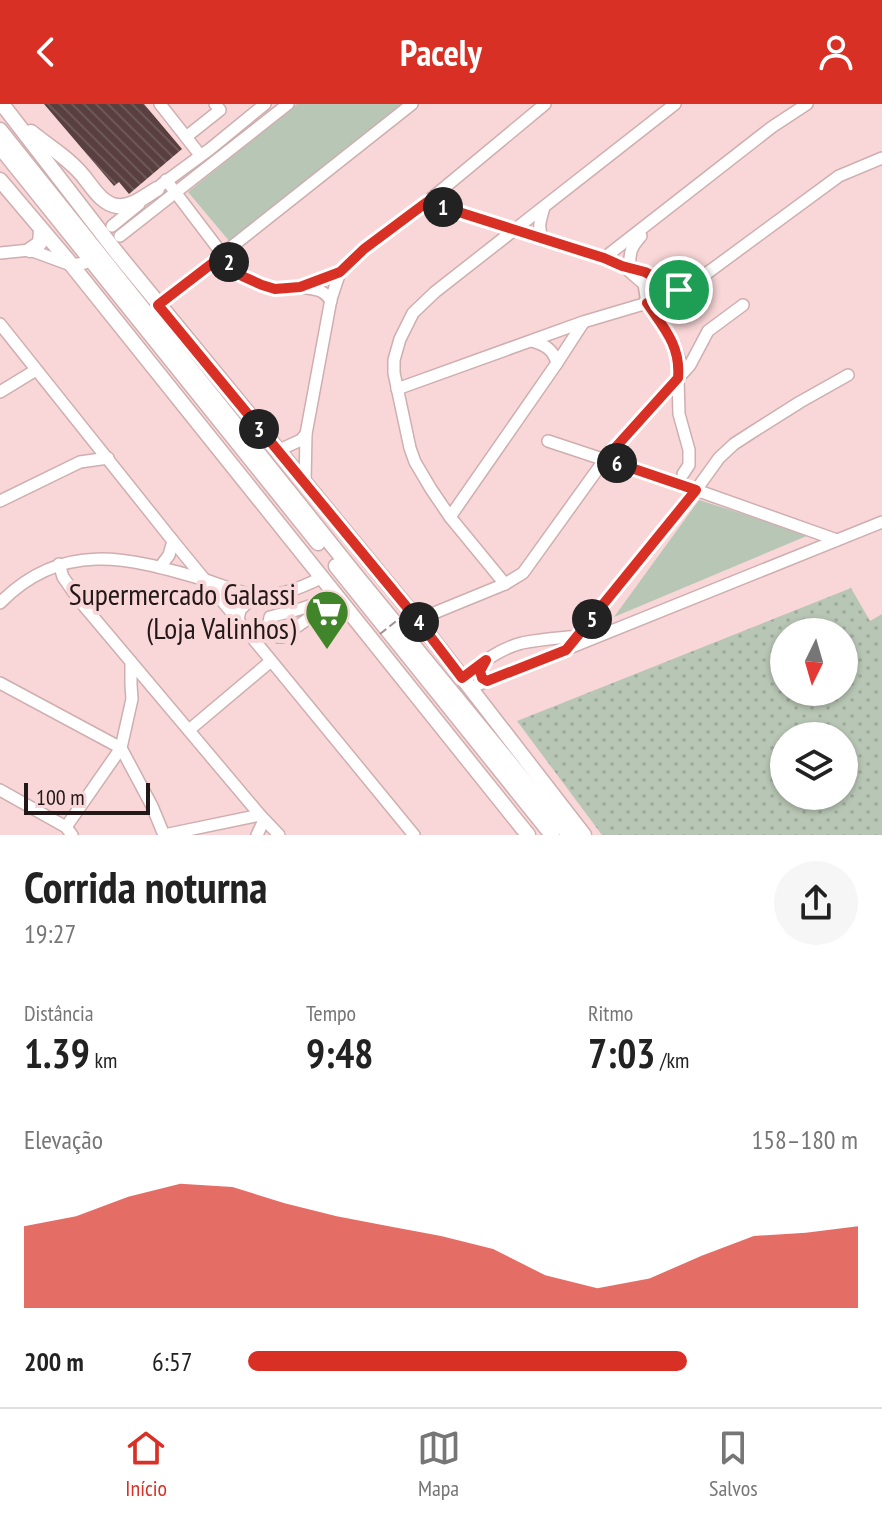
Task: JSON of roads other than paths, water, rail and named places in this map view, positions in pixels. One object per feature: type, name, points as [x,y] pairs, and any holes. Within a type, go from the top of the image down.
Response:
[{"type":"main road","points":[[3,104],[24,127],[77,168],[113,206],[128,206],[161,184]]},
{"type":"main road","points":[[3,104],[158,305],[466,683],[584,835]]},
{"type":"main road","points":[[0,112],[67,212]]},
{"type":"main road","points":[[0,130],[355,574],[569,835]]},
{"type":"main road","points":[[0,147],[552,835]]},
{"type":"main road","points":[[0,180],[41,230],[72,260],[321,578],[528,835]]},
{"type":"main road","points":[[30,250],[40,243],[41,230]]},
{"type":"street","points":[[160,104],[200,155]]},
{"type":"street","points":[[265,104],[161,184],[116,231],[175,192],[288,104]]},
{"type":"street","points":[[158,305],[412,104]]},
{"type":"street","points":[[300,287],[340,272],[364,249],[427,202],[545,104]]},
{"type":"street","points":[[505,584],[450,517],[415,462],[397,389],[394,360],[400,339],[413,313],[435,292],[675,104]]},
{"type":"street","points":[[604,258],[772,127],[807,104]]},
{"type":"street","points":[[186,137],[218,107]]},
{"type":"street","points":[[200,155],[222,155]]},
{"type":"street","points":[[397,389],[583,322],[664,298],[699,279],[839,176],[882,158]]},
{"type":"street","points":[[161,184],[175,192],[242,276],[275,289],[300,287],[321,291],[331,301]]},
{"type":"street","points":[[427,202],[645,272],[679,290]]},
{"type":"street","points":[[544,207],[539,226],[544,240]]},
{"type":"street","points":[[626,267],[632,246],[651,223]]},
{"type":"street","points":[[0,253],[30,250],[72,260]]},
{"type":"street","points":[[626,267],[644,284],[647,303],[674,344],[680,361],[679,414],[689,450],[689,465],[683,474]]},
{"type":"street","points":[[305,483],[306,434],[331,301],[340,272]]},
{"type":"street","points":[[411,617],[505,584],[523,573],[605,459],[696,356],[708,331],[743,305]]},
{"type":"street","points":[[450,517],[583,322]]},
{"type":"street","points":[[0,324],[414,835]]},
{"type":"street","points":[[531,341],[547,346],[557,363]]},
{"type":"street","points":[[0,392],[36,370]]},
{"type":"street","points":[[566,650],[719,458],[734,444],[848,375]]},
{"type":"street","points":[[277,451],[301,440],[306,434]]},
{"type":"street","points":[[80,462],[88,452],[92,439]]},
{"type":"street","points":[[548,441],[837,540]]},
{"type":"street","points":[[0,501],[80,462],[108,458]]},
{"type":"street","points":[[466,683],[487,681],[882,522]]},
{"type":"street","points":[[160,567],[169,555],[173,541]]},
{"type":"street","points":[[0,603],[29,579],[59,564],[93,558],[121,559],[160,567],[255,595],[292,592],[321,578]]},
{"type":"street","points":[[59,564],[70,589],[279,835]]},
{"type":"street","points":[[238,620],[240,610],[255,595]]},
{"type":"street","points":[[336,596],[282,637],[278,637],[269,622],[270,617],[336,596]]},
{"type":"street","points":[[603,606],[608,631]]},
{"type":"street","points":[[466,683],[486,660],[523,643],[608,631]]},
{"type":"street","points":[[523,643],[534,650],[536,661]]},
{"type":"street","points":[[486,660],[480,671],[487,681]]},
{"type":"street","points":[[189,730],[271,661]]},
{"type":"street","points":[[0,790],[69,831],[121,748],[132,699],[131,662]]},
{"type":"street","points":[[0,683],[121,748],[164,835],[262,817]]},
{"type":"street","points":[[132,699],[150,684]]},
{"type":"street","points":[[257,835],[262,817]]},
{"type":"place","name":"Supermercado Galassi (Loja Valinhos)","points":[[327,651]]}]
